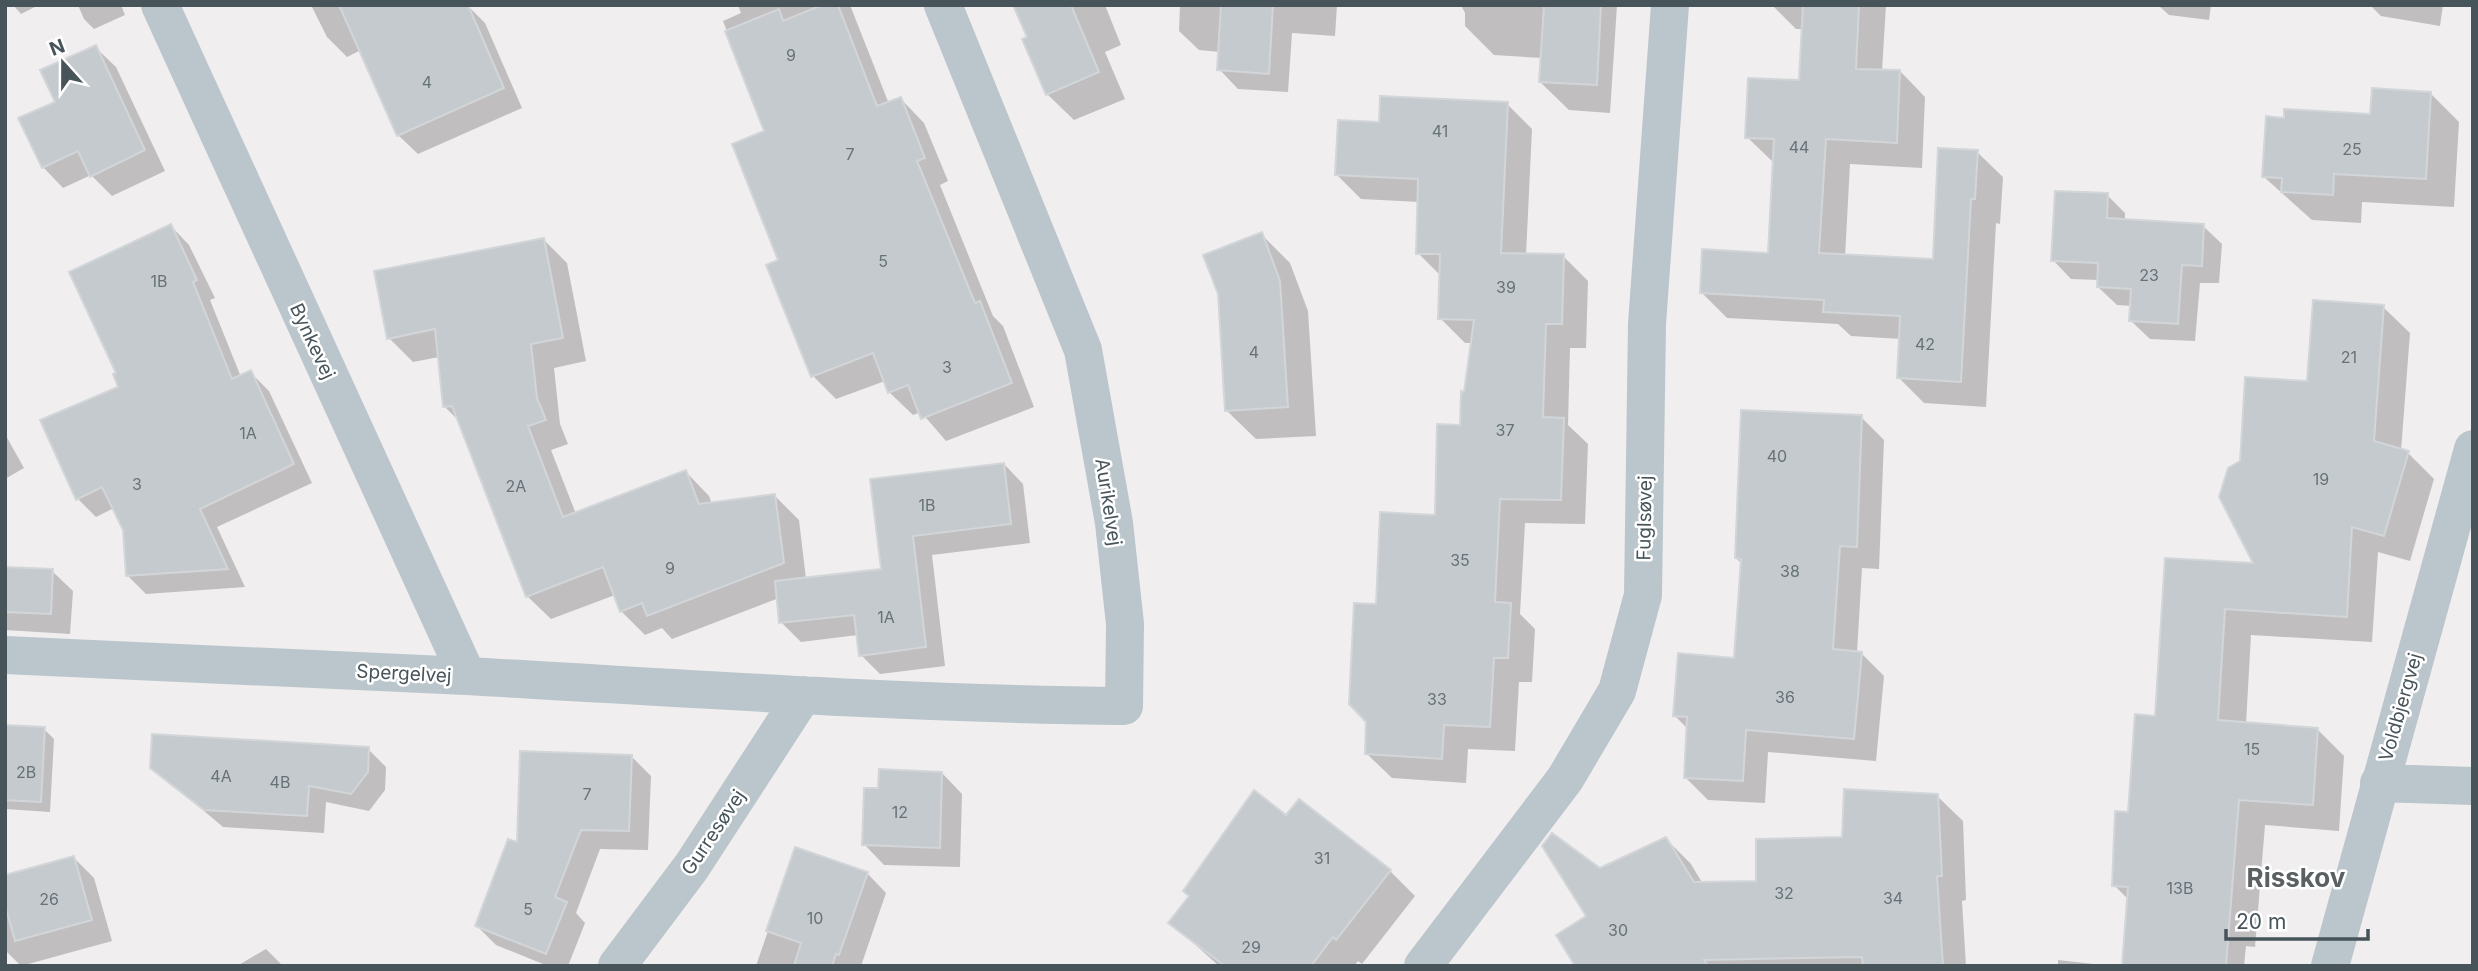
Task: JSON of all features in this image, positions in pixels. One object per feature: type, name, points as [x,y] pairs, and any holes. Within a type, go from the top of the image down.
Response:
[{"type":"street","name":"Bynkevej","points":[[160,5],[467,676]]},
{"type":"street","name":"Aurikelvej","points":[[803,695],[1004,705],[1124,706],[1125,624],[1114,523],[1083,350],[943,5]]},
{"type":"street","name":"Fuglsøvej","points":[[1423,966],[1565,779],[1611,702],[1617,691],[1643,596],[1647,324],[1670,5]]},
{"type":"street","name":"Voldbjergvej","points":[[2330,966],[2473,449]]},
{"type":"street","name":"Spergelvej","points":[[5,655],[467,676],[803,695]]},
{"type":"street","name":"Gurresøvej","points":[[617,966],[692,866],[803,695]]},
{"type":"street","points":[[2379,783],[2473,786]]},
{"type":"building","points":[[339,5],[468,5],[504,88],[397,136]]},
{"type":"building","points":[[822,5],[838,5],[877,106],[901,97],[925,158],[917,161],[975,303],[980,301],[1012,383],[921,419],[908,385],[888,393],[873,353],[811,377],[766,265],[778,260],[732,144],[764,131],[725,31],[779,9],[783,21]]},
{"type":"building","points":[[1013,5],[1071,5],[1099,72],[1046,95],[1022,39],[1027,37]]},
{"type":"building","points":[[1221,5],[1273,5],[1269,74],[1217,70]]},
{"type":"building","points":[[1544,5],[1601,5],[1597,85],[1539,82]]},
{"type":"building","points":[[1803,5],[1859,5],[1856,69],[1900,70],[1897,143],[1826,139],[1819,253],[1933,259],[1938,148],[1978,150],[1975,199],[1971,199],[1961,382],[1897,378],[1900,316],[1823,312],[1824,300],[1700,293],[1702,249],[1768,253],[1774,139],[1745,138],[1748,78],[1799,80]]},
{"type":"building","points":[[96,45],[145,150],[90,177],[78,151],[42,168],[18,118],[55,102],[40,70]]},
{"type":"building","points":[[2372,88],[2431,92],[2426,179],[2334,174],[2333,195],[2281,192],[2282,178],[2262,177],[2266,116],[2284,118],[2284,109],[2370,114]]},
{"type":"building","points":[[1380,96],[1508,102],[1501,253],[1564,254],[1562,324],[1546,324],[1543,417],[1564,418],[1561,500],[1500,499],[1495,602],[1511,603],[1508,658],[1494,658],[1490,727],[1444,725],[1442,759],[1365,754],[1366,722],[1349,704],[1354,603],[1376,604],[1380,512],[1435,515],[1437,424],[1460,425],[1461,391],[1464,392],[1474,320],[1438,319],[1440,254],[1416,254],[1418,179],[1335,175],[1338,120],[1379,122]]},
{"type":"building","points":[[2055,191],[2108,193],[2107,218],[2204,224],[2202,266],[2182,265],[2178,324],[2129,321],[2131,289],[2097,287],[2098,263],[2051,261]]},
{"type":"building","points":[[171,224],[197,280],[193,282],[232,379],[251,370],[294,464],[200,509],[228,569],[126,576],[123,530],[102,487],[76,500],[40,420],[118,387],[113,374],[116,373],[69,272]]},
{"type":"building","points":[[1262,232],[1280,281],[1288,407],[1225,411],[1218,294],[1203,255]]},
{"type":"building","points":[[544,238],[563,338],[531,344],[537,398],[546,420],[528,426],[563,517],[686,470],[699,504],[775,494],[784,563],[647,616],[642,603],[620,612],[603,567],[526,597],[452,406],[443,407],[435,329],[387,339],[374,271]]},
{"type":"building","points":[[2313,300],[2384,305],[2374,441],[2409,451],[2384,536],[2352,527],[2347,617],[2225,609],[2218,720],[2318,728],[2313,805],[2239,800],[2226,966],[2122,966],[2128,887],[2112,886],[2115,811],[2128,812],[2135,714],[2155,716],[2165,558],[2253,563],[2219,497],[2228,468],[2240,461],[2245,377],[2307,381]]},
{"type":"building","points":[[1741,410],[1862,415],[1857,547],[1840,546],[1833,649],[1862,652],[1854,739],[1746,730],[1743,781],[1684,778],[1687,717],[1673,716],[1678,653],[1734,658],[1741,559],[1735,558]]},
{"type":"building","points":[[1004,463],[1011,524],[913,536],[926,647],[859,656],[854,615],[779,623],[775,581],[881,569],[870,479]]},
{"type":"building","points":[[5,567],[53,569],[51,614],[5,612]]},
{"type":"building","points":[[5,725],[45,727],[41,802],[5,800]]},
{"type":"building","points":[[152,734],[369,747],[368,772],[351,794],[309,786],[307,816],[204,810],[150,768]]},
{"type":"building","points":[[520,751],[632,755],[629,831],[581,830],[555,897],[567,902],[546,954],[475,926],[508,839],[517,842]]},
{"type":"building","points":[[879,769],[942,772],[940,848],[862,845],[864,788],[878,788]]},
{"type":"building","points":[[1844,789],[1938,794],[1942,876],[1937,876],[1943,966],[1863,966],[1862,957],[1704,960],[1708,966],[1575,966],[1556,935],[1586,916],[1542,846],[1552,833],[1600,868],[1666,837],[1694,882],[1756,881],[1756,839],[1842,837]]},
{"type":"building","points":[[1254,790],[1286,815],[1299,799],[1391,870],[1336,940],[1333,937],[1311,966],[1225,966],[1168,923],[1189,896],[1183,891]]},
{"type":"building","points":[[795,847],[868,872],[839,955],[836,954],[832,966],[794,966],[801,943],[766,931]]},
{"type":"building","points":[[74,856],[92,920],[15,941],[5,905],[5,875]]},
{"type":"district","name":"Risskov","points":[[2296,878]]}]
